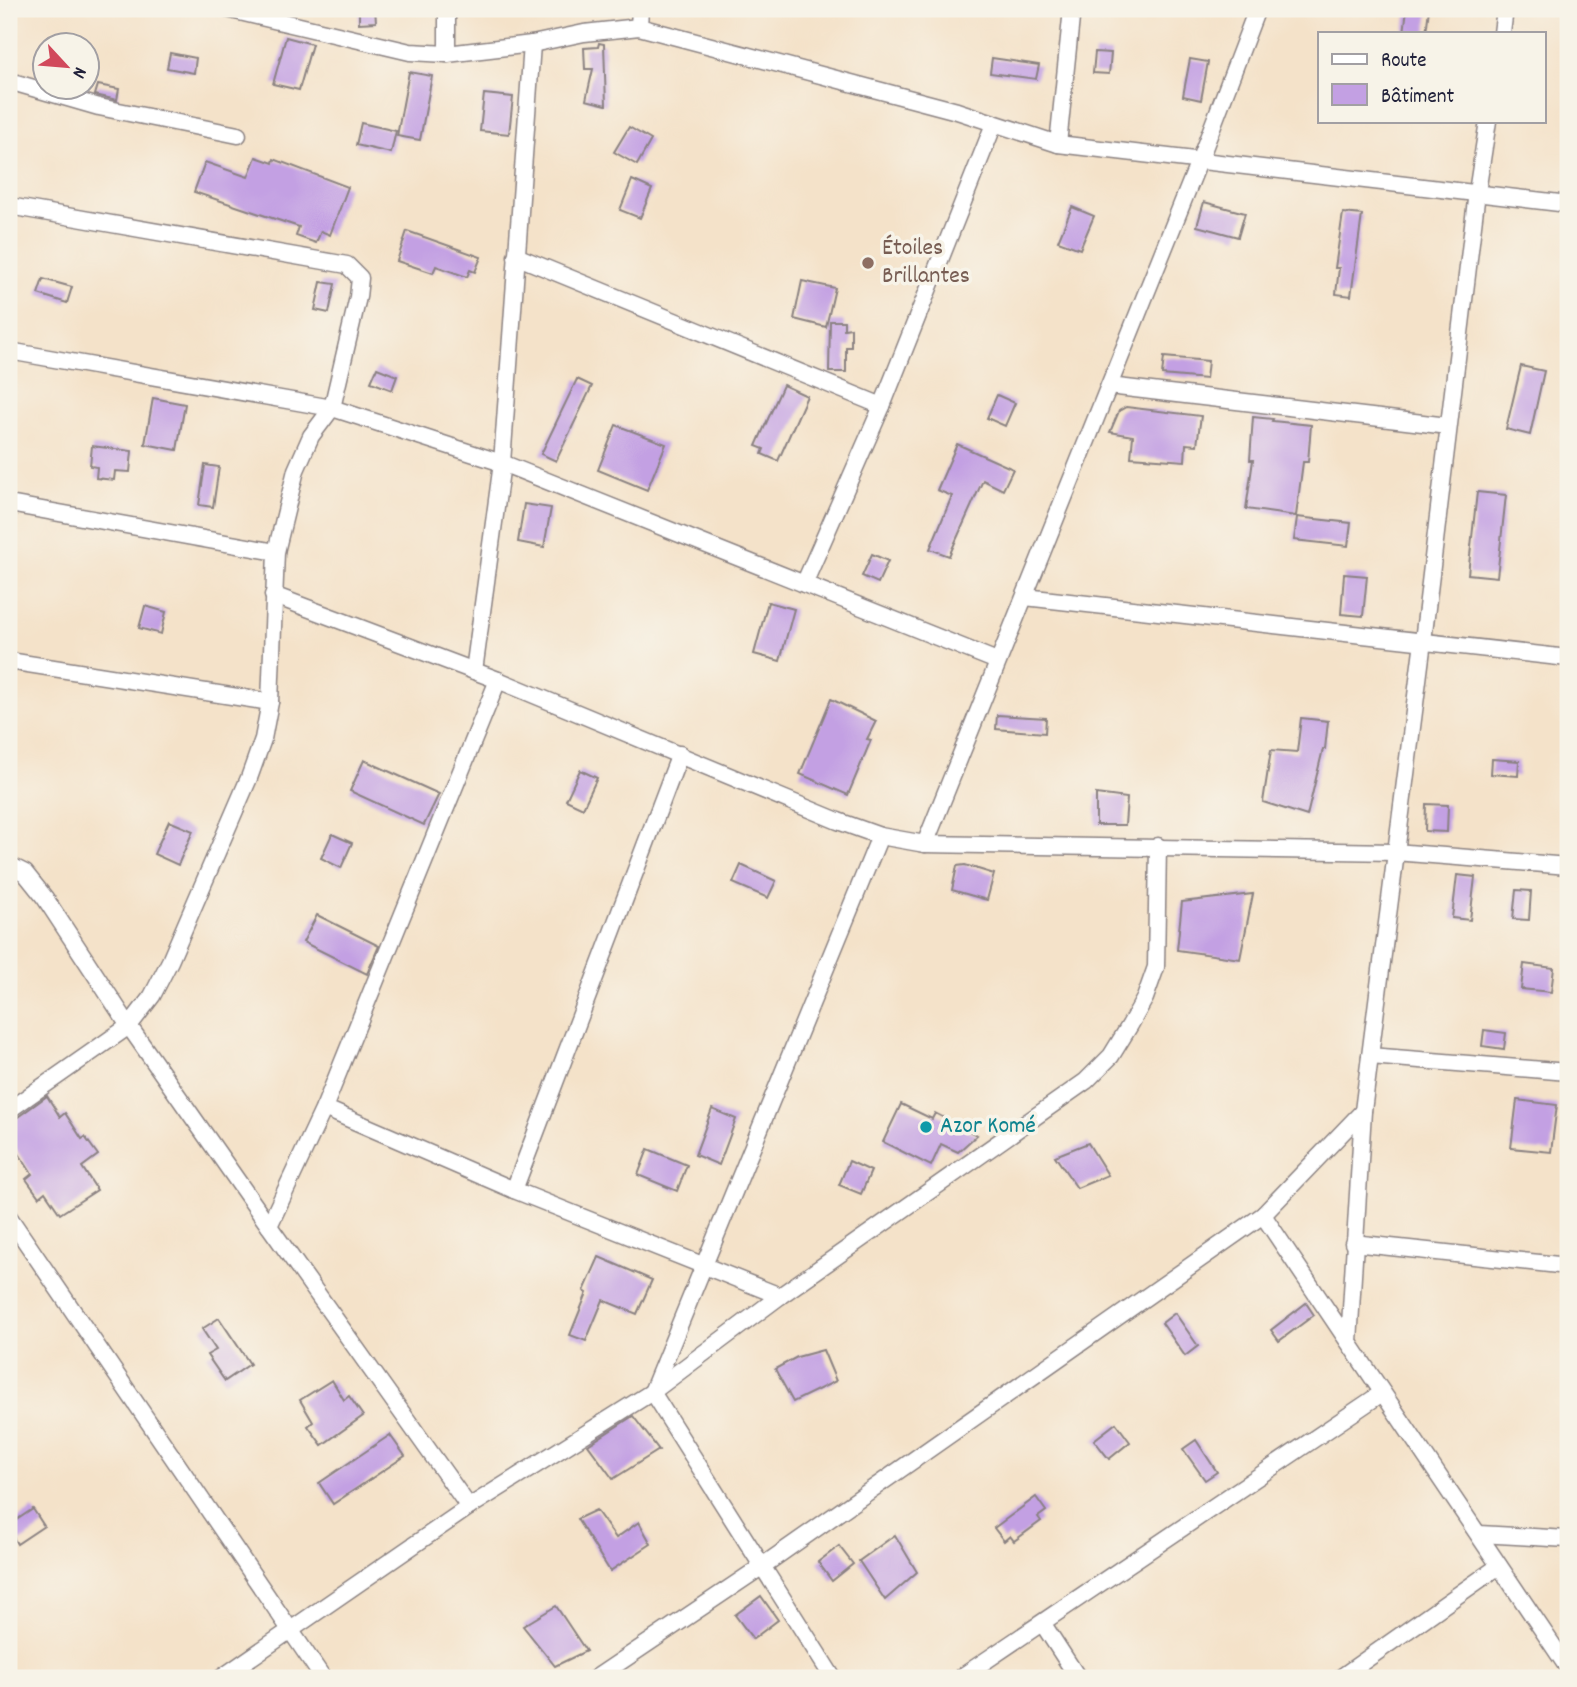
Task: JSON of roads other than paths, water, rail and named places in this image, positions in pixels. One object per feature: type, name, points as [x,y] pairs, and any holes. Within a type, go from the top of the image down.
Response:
[{"type":"street","points":[[228,9],[410,52],[447,54],[639,27],[957,111],[1058,144],[1568,204]]},
{"type":"street","points":[[447,9],[447,54]]},
{"type":"street","points":[[639,27],[640,9]]},
{"type":"street","points":[[1058,144],[1072,9]]},
{"type":"street","points":[[925,844],[1200,159],[1257,9]]},
{"type":"street","points":[[1502,32],[1506,9]]},
{"type":"street","points":[[474,671],[502,463],[533,44]]},
{"type":"street","points":[[9,81],[99,107],[238,135]]},
{"type":"street","points":[[1349,1342],[1363,1111],[1488,122]]},
{"type":"street","points":[[804,584],[883,406],[994,124]]},
{"type":"street","points":[[9,206],[347,265],[360,278],[332,408],[312,436],[296,470],[276,552],[270,702],[263,739],[249,778],[176,949],[152,996],[130,1026],[9,1110]]},
{"type":"street","points":[[516,257],[883,406]]},
{"type":"street","points":[[9,351],[332,408],[502,463],[997,661]]},
{"type":"street","points":[[1109,386],[1448,426]]},
{"type":"street","points":[[9,504],[276,552]]},
{"type":"street","points":[[273,595],[498,680],[880,836],[925,844],[1395,852],[1568,866]]},
{"type":"street","points":[[1025,597],[1568,658]]},
{"type":"street","points":[[9,661],[270,702]]},
{"type":"street","points":[[269,1226],[324,1108],[498,680]]},
{"type":"street","points":[[514,1190],[680,754]]},
{"type":"street","points":[[652,1392],[880,836]]},
{"type":"street","points":[[221,1678],[469,1507],[652,1392],[780,1296],[1086,1082],[1111,1056],[1145,998],[1156,967],[1158,846]]},
{"type":"street","points":[[9,865],[25,873],[45,898],[269,1226],[469,1507]]},
{"type":"street","points":[[1370,1056],[1568,1072]]},
{"type":"street","points":[[324,1108],[514,1190],[780,1296]]},
{"type":"street","points":[[596,1678],[761,1567],[1263,1215],[1363,1111]]},
{"type":"street","points":[[1263,1215],[1568,1668]]},
{"type":"street","points":[[9,1216],[323,1678]]},
{"type":"street","points":[[1353,1243],[1568,1266]]},
{"type":"street","points":[[652,1392],[833,1678]]},
{"type":"street","points":[[960,1678],[1382,1393]]},
{"type":"street","points":[[1479,1534],[1568,1539]]},
{"type":"street","points":[[1340,1678],[1499,1566]]},
{"type":"street","points":[[1043,1624],[1078,1678]]},
{"type":"place","name":"Étoiles Brillantes","points":[[868,263]]},
{"type":"place","name":"Azor Komé","points":[[926,1127]]}]
